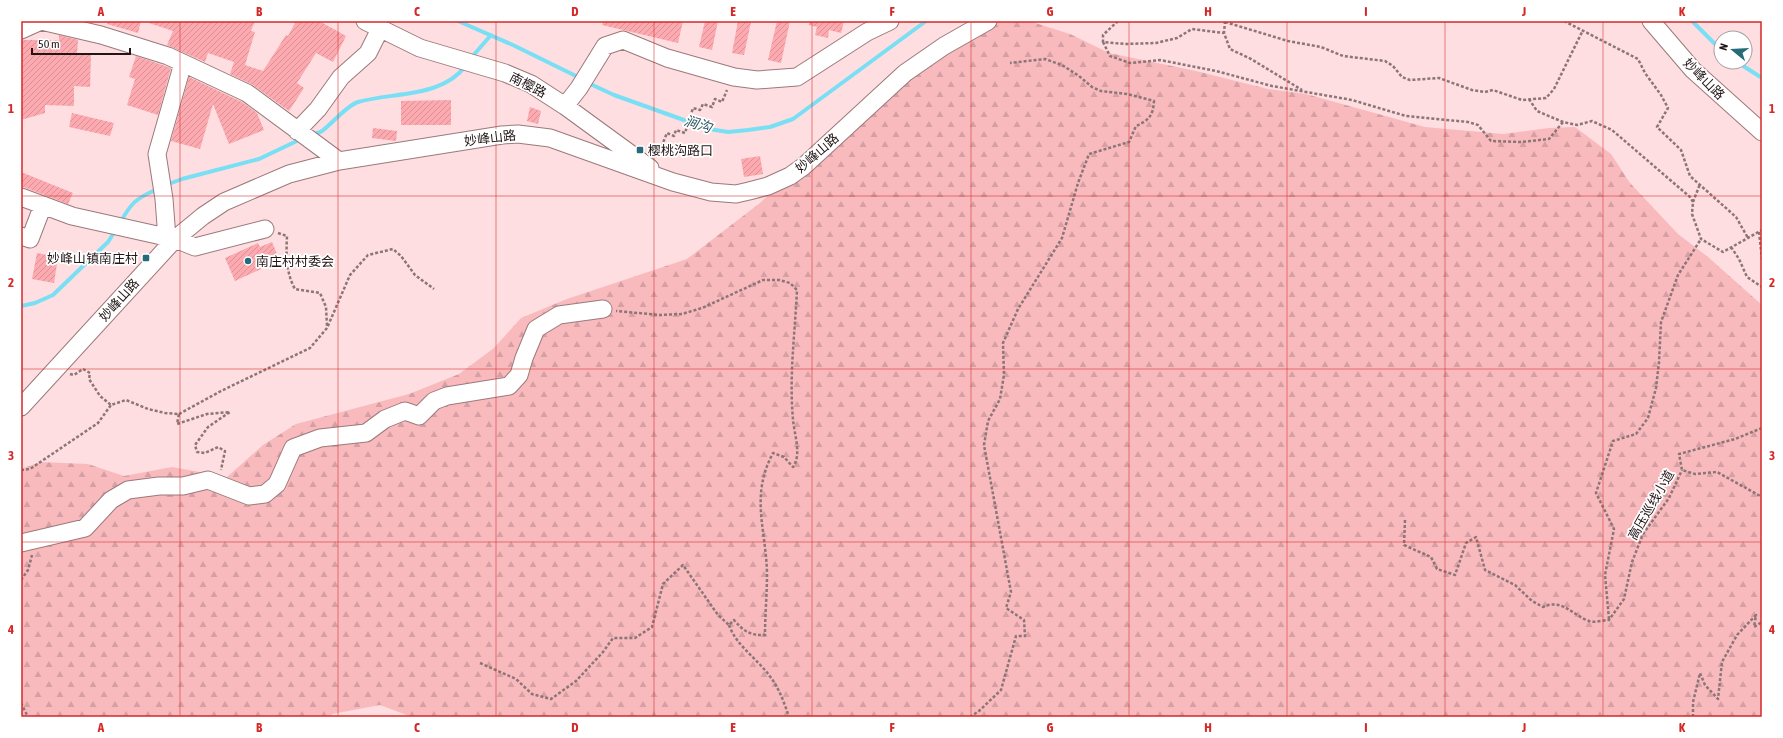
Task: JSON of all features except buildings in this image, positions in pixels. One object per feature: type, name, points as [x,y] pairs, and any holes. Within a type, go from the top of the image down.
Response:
[{"type":"street","points":[[21,30],[41,21],[101,35],[168,56],[246,93],[339,161]]},
{"type":"street","points":[[565,106],[579,88],[597,56],[605,46],[623,40],[667,58],[734,77],[757,80],[797,77],[867,32],[890,21]]},
{"type":"street","name":"妙峰山路","points":[[21,407],[54,372],[171,238],[224,202],[289,174],[339,161],[518,134],[550,138],[701,191],[736,194],[768,186],[790,176],[804,166],[905,73],[944,46],[988,21]]},
{"type":"street","name":"妙峰山路","points":[[1651,21],[1693,70],[1762,132]]},
{"type":"street","points":[[303,135],[318,109],[341,77],[368,53],[372,25]]},
{"type":"street","name":"南樱路","points":[[372,25],[414,45],[451,58],[505,73],[531,84],[565,106],[649,167],[673,182]]},
{"type":"street","points":[[171,238],[157,154],[183,63]]},
{"type":"street","points":[[21,197],[72,216],[171,238],[195,247],[265,229]]},
{"type":"street","points":[[21,236],[30,239],[43,205]]},
{"type":"street","points":[[24,542],[85,528],[111,500],[128,490],[159,486],[183,486],[208,480],[249,496],[265,494],[277,484],[293,448],[320,438],[366,433],[385,418],[405,411],[419,416],[434,401],[448,396],[509,386],[519,375],[524,358],[536,330],[559,314],[603,309]]},
{"type":"path","points":[[1118,21],[1103,35],[1103,42],[1110,56],[1130,63],[1160,60],[1216,71],[1272,86],[1302,90],[1352,100],[1406,116],[1468,122],[1478,125],[1491,141],[1521,142],[1549,139],[1563,122]]},
{"type":"path","points":[[1302,90],[1251,59],[1230,49],[1224,33],[1225,21],[1288,41],[1321,47],[1343,56],[1385,61],[1393,66],[1402,76],[1410,80],[1439,78],[1472,90],[1485,92],[1493,90],[1522,100],[1546,98],[1554,89],[1582,32]]},
{"type":"path","points":[[1564,21],[1582,32],[1638,59],[1645,73],[1668,108],[1657,127],[1681,150],[1690,176],[1736,217],[1748,238]]},
{"type":"path","points":[[1103,42],[1126,44],[1156,43],[1177,38],[1192,30],[1224,33]]},
{"type":"path","points":[[970,717],[979,711],[1001,690],[1016,636],[1025,636],[1024,620],[1006,608],[1011,592],[984,445],[988,421],[1000,399],[1004,375],[1003,343],[1018,309],[1062,238],[1078,183],[1089,154],[1129,142],[1136,126],[1149,120],[1154,108],[1154,101],[1092,87],[1062,65],[1045,59],[1010,63]]},
{"type":"path","points":[[662,146],[667,133],[674,136],[676,130],[685,133],[693,108],[700,110],[703,104],[712,107],[715,99],[722,102],[724,97]]},
{"type":"path","points":[[1528,99],[1537,111],[1563,122],[1577,125],[1592,121],[1612,130],[1690,197],[1693,202]]},
{"type":"path","points":[[1700,184],[1693,202],[1692,214],[1701,239],[1723,252],[1761,231],[1762,259]]},
{"type":"path","points":[[265,229],[287,236],[286,253],[290,279],[295,289],[320,293],[326,307],[327,328]]},
{"type":"path","points":[[1405,520],[1404,545],[1431,557],[1437,569],[1455,575],[1466,543],[1476,537],[1485,570],[1515,585],[1532,601],[1543,607],[1551,603],[1562,606],[1590,622],[1609,620],[1604,576],[1614,529],[1596,493],[1612,441],[1636,434],[1648,418],[1656,388],[1661,322],[1678,275],[1701,239]]},
{"type":"path","points":[[1731,247],[1739,259],[1747,277],[1762,287]]},
{"type":"path","points":[[21,470],[30,469],[98,423],[111,405],[126,400],[148,409],[165,413],[179,414],[221,391],[310,348],[327,328],[350,275],[368,255],[393,249],[402,256],[415,275],[434,289]]},
{"type":"path","points":[[603,309],[660,315],[682,314],[702,308],[763,280],[779,280],[790,283],[797,290],[792,378],[793,418],[798,460],[793,467],[784,458],[773,453],[766,466],[761,486],[761,513],[767,573],[765,635],[756,636],[742,630],[734,620],[729,625]]},
{"type":"path","points":[[54,372],[74,375],[83,368],[90,374],[89,379],[100,396],[111,405]]},
{"type":"path","points":[[179,414],[177,424],[207,414],[230,412],[208,427],[195,445],[197,452],[205,453],[218,447],[225,451],[217,484]]},
{"type":"path","name":"高压巡线小道","points":[[1609,620],[1624,599],[1632,562],[1643,534],[1669,498],[1682,470],[1679,454],[1735,439],[1762,428]]},
{"type":"path","name":"高压巡线小道","points":[[1682,470],[1696,474],[1717,472],[1762,497]]},
{"type":"path","points":[[21,580],[28,570],[32,557],[24,542]]},
{"type":"path","points":[[480,663],[516,679],[532,694],[551,699],[576,681],[603,652],[613,638],[635,638],[652,627],[663,584],[683,565],[718,615],[729,625],[733,636],[770,676],[782,694],[789,717]]},
{"type":"path","points":[[1693,717],[1693,702],[1700,673],[1705,685],[1718,699],[1722,662],[1737,635],[1756,616],[1754,627],[1762,622]]},
{"type":"path","points":[[21,703],[28,717]]},
{"type":"green space","points":[[985,21],[1029,21],[1070,34],[1109,53],[1196,71],[1268,89],[1306,94],[1425,127],[1503,134],[1549,128],[1575,127],[1611,154],[1630,183],[1678,234],[1708,257],[1762,305],[1762,717],[412,717],[380,705],[332,714],[331,717],[21,717],[21,469],[40,462],[88,464],[124,476],[172,467],[227,477],[263,445],[296,424],[409,394],[459,374],[494,348],[521,318],[567,299],[687,259],[760,203],[825,142]]},
{"type":"waterway","name":"涧沟","points":[[458,21],[515,46],[580,78]]},
{"type":"waterway","name":"涧沟","points":[[586,82],[614,95],[709,129],[728,132],[770,127],[793,119],[926,21]]},
{"type":"waterway","name":"涧沟","points":[[1692,21],[1713,42]]},
{"type":"waterway","points":[[471,58],[491,35]]},
{"type":"waterway","points":[[311,135],[322,131],[353,104],[372,99],[431,89],[456,76],[466,65]]},
{"type":"waterway","name":"涧沟","points":[[1750,70],[1762,78]]},
{"type":"waterway","points":[[166,185],[182,179],[259,159],[301,139]]},
{"type":"waterway","points":[[120,223],[127,211],[139,198],[158,189]]},
{"type":"waterway","points":[[21,306],[35,303],[53,295],[108,242],[115,231]]},
{"type":"place","name":"樱桃沟路口","points":[[640,150]]},
{"type":"place","name":"妙峰山镇南庄村","points":[[146,258]]},
{"type":"place","name":"南庄村村委会","points":[[248,261]]}]
